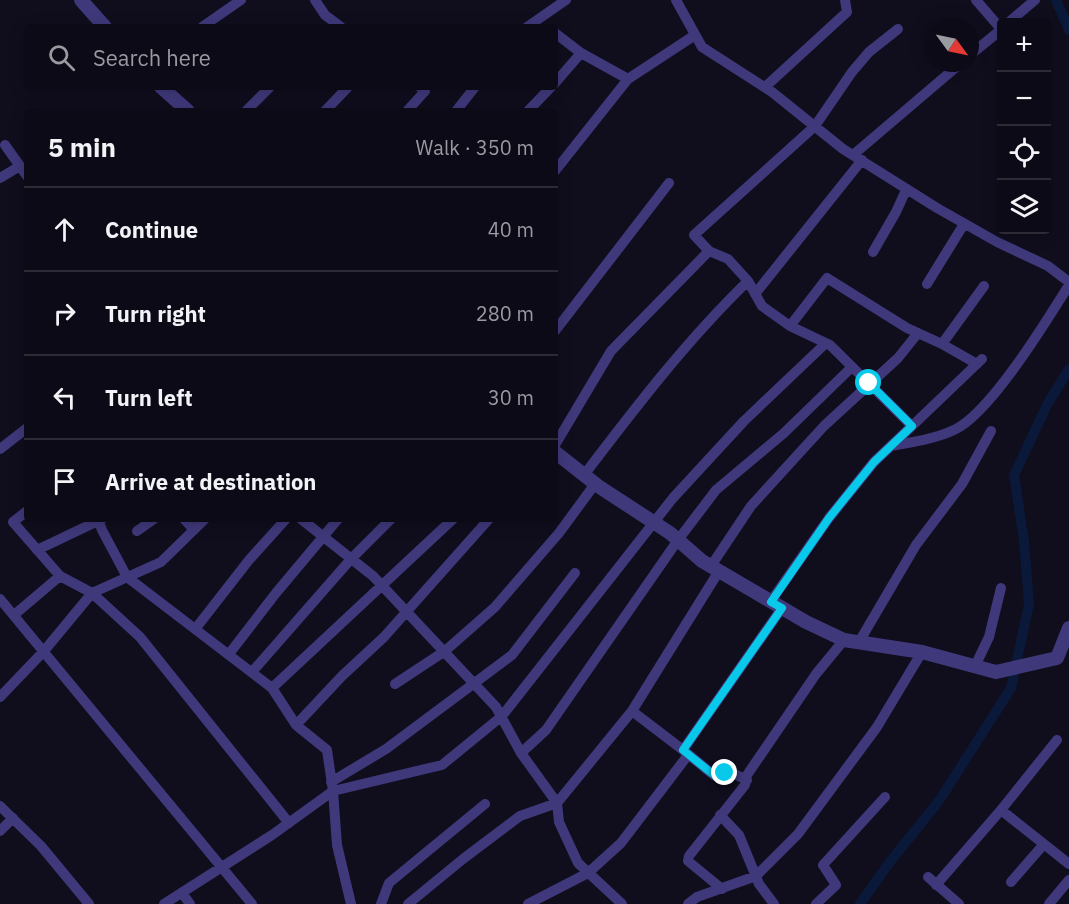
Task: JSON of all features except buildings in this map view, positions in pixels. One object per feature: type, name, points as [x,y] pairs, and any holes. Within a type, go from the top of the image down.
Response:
[{"type":"street","points":[[81,0],[102,24]]},
{"type":"street","points":[[206,24],[241,0]]},
{"type":"street","points":[[315,0],[333,24]]},
{"type":"street","points":[[532,24],[566,0]]},
{"type":"street","points":[[676,0],[702,47],[765,87],[858,158],[906,190],[964,224],[1048,266],[1069,283],[1038,333],[979,411],[956,429],[926,439],[891,446]]},
{"type":"street","points":[[765,87],[847,12],[845,0]]},
{"type":"street","points":[[976,0],[997,24]]},
{"type":"street","points":[[1014,18],[1035,0]]},
{"type":"street","points":[[538,20],[544,24]]},
{"type":"street","points":[[898,29],[864,59],[815,126],[694,235],[710,251],[728,259],[748,281],[762,306],[790,326],[826,343],[912,426]]},
{"type":"street","points":[[979,48],[997,32]]},
{"type":"street","points":[[558,35],[581,53],[628,79]]},
{"type":"street","points":[[558,167],[628,79],[696,36]]},
{"type":"street","points":[[558,80],[581,53]]},
{"type":"street","points":[[755,294],[858,158],[951,72]]},
{"type":"street","points":[[164,90],[185,108]]},
{"type":"street","points":[[249,108],[267,90]]},
{"type":"street","points":[[329,108],[345,90]]},
{"type":"street","points":[[410,108],[424,90]]},
{"type":"street","points":[[458,108],[474,90]]},
{"type":"street","points":[[531,108],[548,90]]},
{"type":"street","points":[[5,145],[24,172]]},
{"type":"street","points":[[0,178],[20,166]]},
{"type":"street","points":[[558,327],[669,183]]},
{"type":"street","points":[[873,252],[906,190]]},
{"type":"street","points":[[927,284],[964,224]]},
{"type":"street","points":[[558,439],[611,351],[710,251]]},
{"type":"street","points":[[528,904],[588,873],[621,843],[686,753],[829,518],[874,462],[979,361],[918,333],[827,278],[790,326]]},
{"type":"street","points":[[395,684],[445,651],[495,607],[559,533],[635,407],[723,306],[748,281]]},
{"type":"street","points":[[942,344],[984,286]]},
{"type":"street","points":[[408,904],[462,859],[520,816],[557,803],[632,711],[751,506],[824,426],[898,358],[918,333]]},
{"type":"street","points":[[332,787],[442,765],[502,716],[653,522],[744,422],[826,343]]},
{"type":"street","points":[[521,753],[546,730],[678,540],[716,490],[784,433],[852,367]]},
{"type":"street","points":[[0,448],[24,430]]},
{"type":"street","points":[[859,642],[916,545],[962,484],[991,431]]},
{"type":"street","points":[[558,454],[590,480],[653,522],[715,568],[777,605],[844,640],[922,652],[996,672],[1063,657],[1069,628]]},
{"type":"street","points":[[24,514],[14,522],[37,550],[60,576],[92,593],[140,637],[289,823]]},
{"type":"street","points":[[37,550],[95,522]]},
{"type":"street","points":[[100,522],[127,577],[272,688],[296,725],[327,750],[337,845],[351,904]]},
{"type":"street","points":[[137,531],[149,522]]},
{"type":"street","points":[[187,522],[194,530]]},
{"type":"street","points":[[0,697],[44,651],[92,593],[161,562],[202,522]]},
{"type":"street","points":[[196,628],[249,560],[283,522]]},
{"type":"street","points":[[304,522],[382,585],[496,706],[521,753],[557,803],[559,822],[578,863],[622,904]]},
{"type":"street","points":[[229,654],[336,522]]},
{"type":"street","points":[[252,672],[351,559],[388,522]]},
{"type":"street","points":[[272,688],[450,522]]},
{"type":"street","points":[[296,725],[342,676],[384,637],[486,522]]},
{"type":"street","points":[[164,904],[289,823],[332,787],[512,656],[576,573]]},
{"type":"street","points":[[14,615],[60,576]]},
{"type":"street","points":[[975,666],[989,637],[1001,588]]},
{"type":"street","points":[[0,599],[252,904]]},
{"type":"street","points":[[722,889],[688,861],[693,850],[745,785],[747,775],[816,674],[844,640]]},
{"type":"street","points":[[688,904],[697,897],[756,876],[798,834],[878,727],[922,652]]},
{"type":"street","points":[[632,711],[715,776],[730,772],[747,780]]},
{"type":"street","points":[[959,904],[932,881],[1001,810],[1057,740]]},
{"type":"street","points":[[816,904],[836,885],[823,865],[885,798]]},
{"type":"street","points":[[381,904],[389,883],[485,804]]},
{"type":"street","points":[[0,806],[40,846],[89,904]]},
{"type":"street","points":[[1001,810],[1069,864]]},
{"type":"street","points":[[720,815],[739,835],[759,884],[774,904]]},
{"type":"street","points":[[0,831],[13,818]]},
{"type":"street","points":[[1011,882],[1044,844]]},
{"type":"street","points":[[1049,904],[1069,880]]},
{"type":"street","points":[[182,893],[190,904]]},
{"type":"waterway","points":[[1056,0],[1069,30]]},
{"type":"waterway","points":[[860,904],[889,863],[939,801],[1011,688],[1029,604],[1024,541],[1014,475],[1048,403],[1069,369]]},
{"type":"route","points":[[725,773],[715,776],[683,750],[782,608],[771,602],[829,518],[874,462],[912,426],[869,383]]}]
